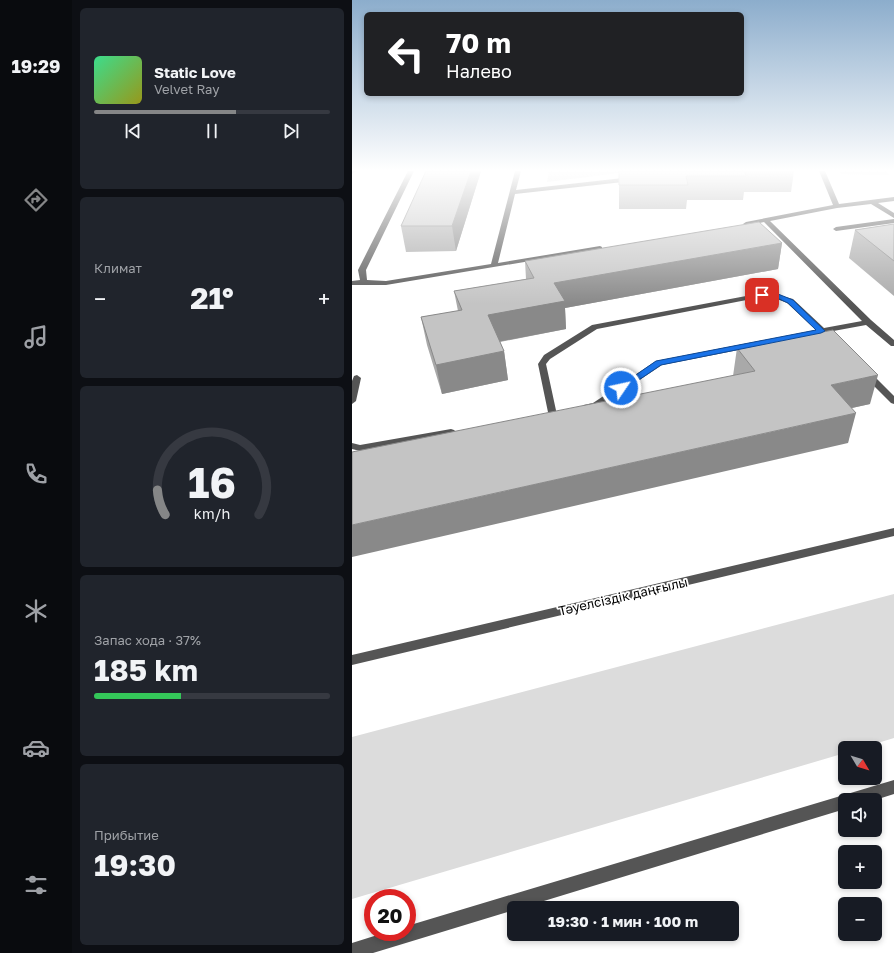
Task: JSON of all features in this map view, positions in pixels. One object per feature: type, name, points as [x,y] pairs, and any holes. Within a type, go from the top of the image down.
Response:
[{"type":"street","points":[[364,282],[362,270],[389,215]]},
{"type":"street","points":[[494,266],[507,215]]},
{"type":"street","points":[[742,225],[792,215]]},
{"type":"street","points":[[836,229],[894,220]]},
{"type":"street","points":[[766,221],[868,322],[894,344]]},
{"type":"street","points":[[352,283],[386,283],[610,247]]},
{"type":"street","points":[[551,415],[542,364],[546,358],[595,327],[762,295],[778,296],[790,301],[832,342]]},
{"type":"street","points":[[581,408],[596,405],[659,363],[868,322]]},
{"type":"street","points":[[860,369],[894,401]]},
{"type":"street","points":[[352,400],[357,378]]},
{"type":"street","points":[[352,446],[360,448],[459,431]]},
{"type":"street","name":"Тәуелсіздік даңғылы","points":[[352,660],[894,532]]},
{"type":"street","points":[[874,793],[894,787]]},
{"type":"street","points":[[352,951],[838,804]]},
{"type":"shaded area","points":[[894,594],[894,738],[882,742],[838,741],[838,755],[386,889],[364,889],[364,895],[352,899],[352,737]]},
{"type":"building","points":[[406,215],[456,215],[452,226],[401,226]]},
{"type":"building","points":[[759,222],[782,243],[554,283],[565,301],[488,315],[504,351],[436,365],[421,317],[462,310],[454,291],[534,278],[525,261]]},
{"type":"building","points":[[894,224],[894,261],[855,230]]},
{"type":"building","points":[[833,330],[878,375],[831,385],[856,413],[352,525],[352,452],[755,371],[737,348]]},
{"type":"route","points":[[621,388],[659,363],[821,331],[790,301],[778,296],[762,295]]}]
